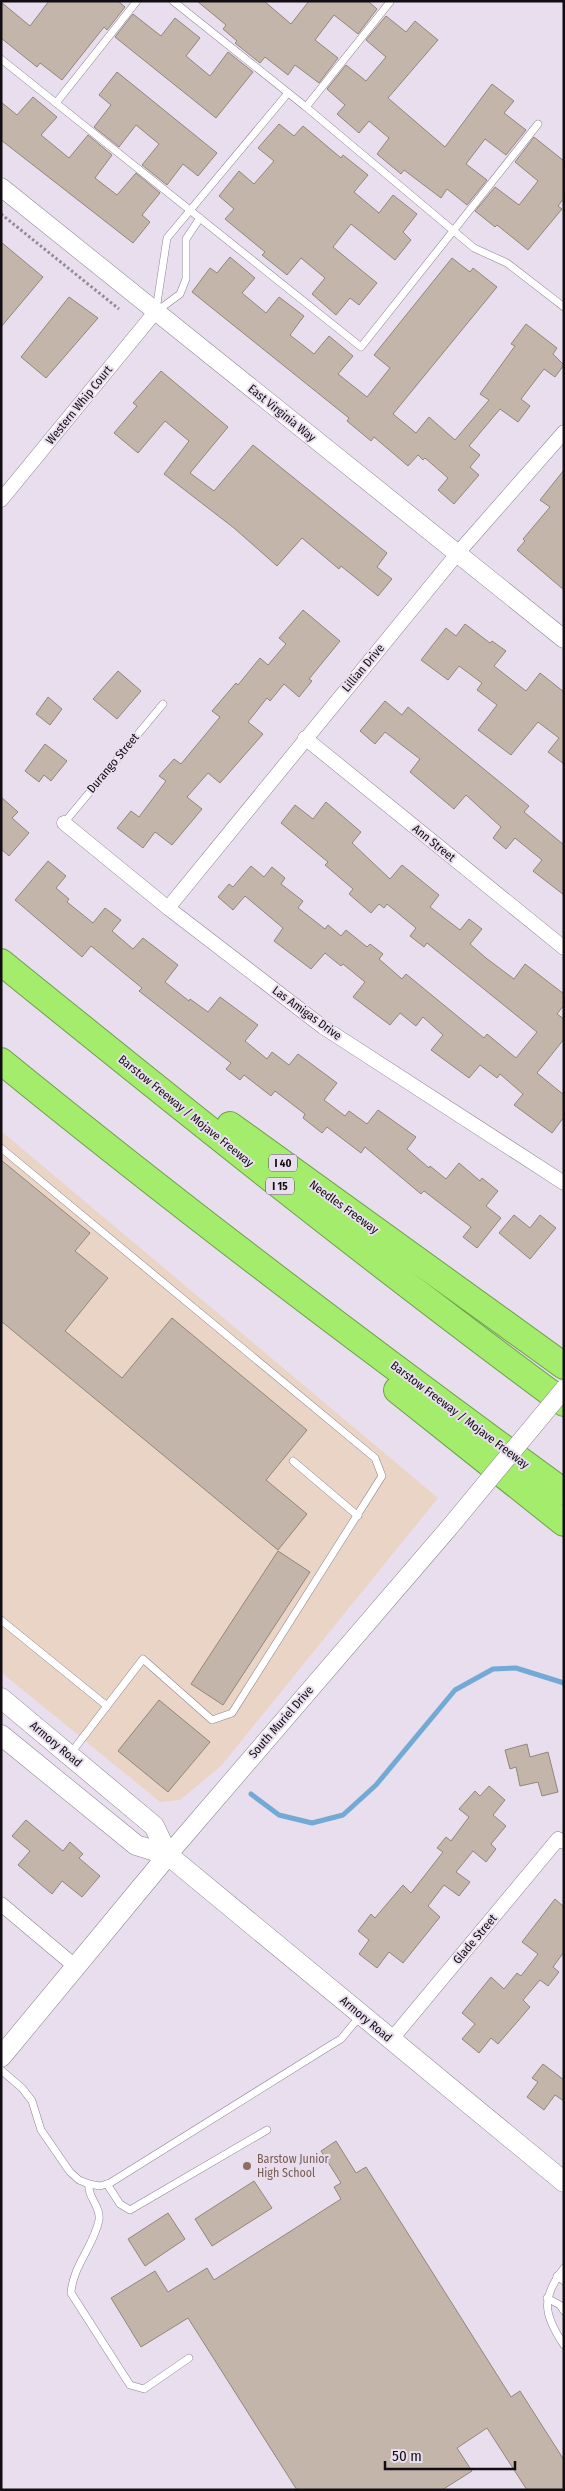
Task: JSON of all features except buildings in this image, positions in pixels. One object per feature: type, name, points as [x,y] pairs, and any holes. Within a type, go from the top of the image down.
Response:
[{"type":"highway","name":"Needles Freeway","points":[[1,961],[564,1366]]},
{"type":"highway","name":"Barstow Freeway / Mojave Freeway","points":[[1,961],[180,1107],[397,1277],[564,1403]]},
{"type":"highway","name":"Barstow Freeway / Mojave Freeway","points":[[1,1061],[88,1131],[454,1411],[564,1492]]},
{"type":"highway","points":[[88,1131],[380,1376],[564,1523]]},
{"type":"main road","name":"Armory Road","points":[[1,1698],[154,1826],[168,1856]]},
{"type":"main road","name":"Armory Road","points":[[1,1735],[136,1845],[168,1856],[564,2182]]},
{"type":"main road","name":"South Muriel Drive","points":[[1,2057],[168,1856]]},
{"type":"street","name":"East Virginia Way","points":[[1,187],[564,639]]},
{"type":"street","name":"Western Whip Court","points":[[1,500],[156,311]]},
{"type":"street","name":"Lillian Drive","points":[[168,908],[457,554],[564,432]]},
{"type":"street","name":"Ann Street","points":[[305,738],[564,948]]},
{"type":"street","name":"Las Amigas Drive","points":[[64,823],[168,908],[323,1027],[564,1183]]},
{"type":"street","name":"South Muriel Drive","points":[[168,1856],[448,1529],[564,1389]]},
{"type":"street","name":"Glade Street","points":[[391,2040],[561,1841]]},
{"type":"street","points":[[1,1904],[76,1967]]},
{"type":"lane","points":[[56,103],[137,1]]},
{"type":"lane","points":[[173,1],[306,107],[474,248],[507,263],[564,307]]},
{"type":"lane","points":[[306,107],[390,2]]},
{"type":"lane","points":[[1,59],[362,347],[538,124]]},
{"type":"lane","points":[[156,311],[166,238],[288,93]]},
{"type":"lane","points":[[156,311],[180,294],[186,278],[186,239],[200,218]]},
{"type":"lane","name":"Durango Street","points":[[64,823],[163,704]]},
{"type":"lane","points":[[1,1148],[375,1458],[382,1476],[232,1713],[212,1720],[143,1659],[69,1755]]},
{"type":"lane","points":[[293,1461],[358,1516]]},
{"type":"lane","points":[[1,1620],[107,1706]]},
{"type":"lane","points":[[1,2070],[22,2088],[32,2101],[41,2130],[70,2172],[79,2180],[100,2186],[107,2184],[341,2039],[361,2015]]},
{"type":"lane","points":[[107,2184],[120,2204],[130,2210],[267,2130]]},
{"type":"lane","points":[[89,2184],[88,2189],[99,2210],[99,2220],[75,2270],[71,2293],[130,2385],[144,2389],[189,2358]]},
{"type":"lane","points":[[564,2268],[557,2276],[546,2303],[553,2329],[564,2345]]},
{"type":"lane","points":[[557,2276],[564,2281]]},
{"type":"lane","points":[[547,2298],[560,2306],[564,2311]]},
{"type":"path","points":[[1,214],[119,309]]},
{"type":"shaded area","points":[[1,1131],[438,1498],[221,1766],[180,1800],[160,1802],[1,1672]]},
{"type":"waterway","points":[[251,1794],[279,1815],[312,1823],[343,1815],[376,1785],[455,1690],[493,1669],[516,1668],[564,1683]]},
{"type":"place","name":"Barstow Junior High School","points":[[247,2166]]}]
